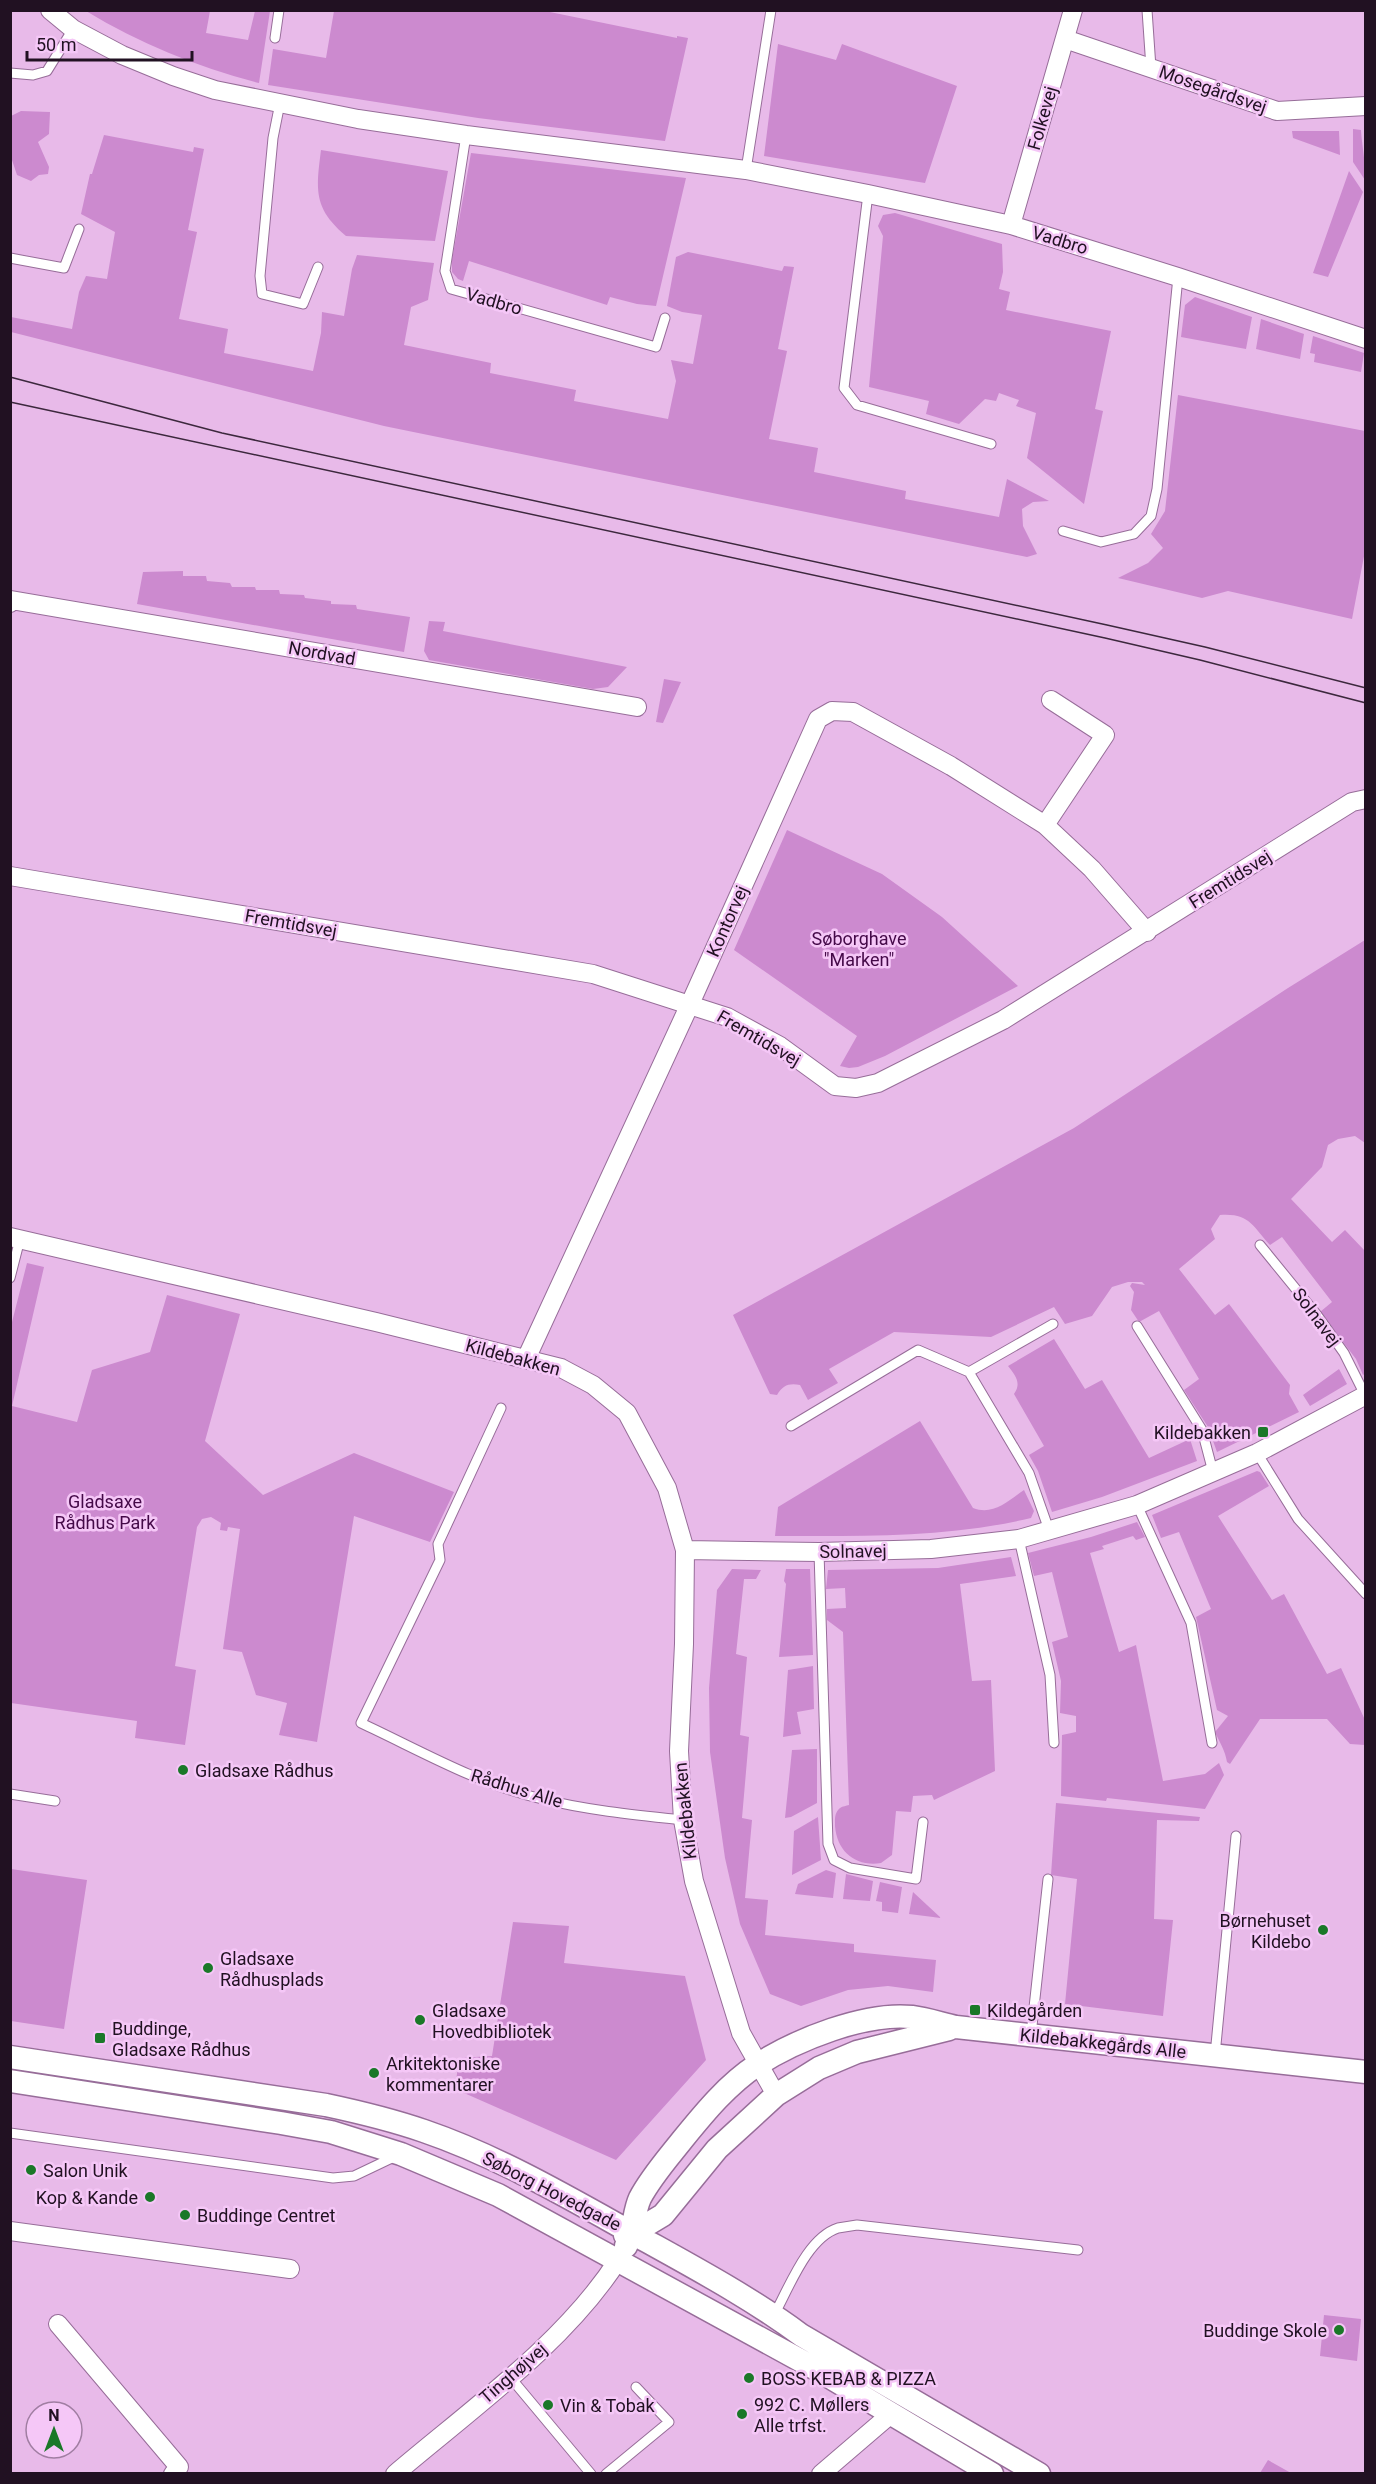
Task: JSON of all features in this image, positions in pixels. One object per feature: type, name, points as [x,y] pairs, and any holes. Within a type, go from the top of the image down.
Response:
[{"type":"street","name":"Vadbro","points":[[50,10],[73,29],[122,55],[215,90],[358,118],[466,135],[746,171],[868,194],[1011,225],[1365,339]]},
{"type":"street","name":"Folkevej","points":[[1011,225],[1073,10]]},
{"type":"street","name":"Mosegårdsvej","points":[[1065,39],[1277,111],[1365,106]]},
{"type":"street","name":"Nordvad","points":[[10,603],[11,600],[637,707]]},
{"type":"street","points":[[1045,825],[1105,735],[1051,700]]},
{"type":"street","name":"Kontorvej","points":[[526,1359],[818,720],[832,711],[854,712],[951,766],[1045,825],[1092,869],[1147,932]]},
{"type":"street","name":"Fremtidsvej","points":[[10,876],[593,974],[727,1017],[780,1046],[835,1086],[856,1088],[878,1083],[1003,1020],[1352,802],[1365,799]]},
{"type":"street","name":"Kildebakken","points":[[15,1238],[376,1322],[561,1368],[593,1385],[627,1413],[667,1488],[685,1550],[684,1644],[679,1751],[683,1820],[694,1881],[734,2013],[757,2065],[776,2095]]},
{"type":"street","name":"Solnavej","points":[[685,1550],[819,1552],[931,1549],[1019,1539],[1137,1505],[1257,1453],[1365,1395]]},
{"type":"street","name":"Kildebakkegårds Alle","points":[[618,2260],[633,2233],[639,2200],[664,2163],[699,2119],[728,2088],[757,2065],[825,2031],[869,2021],[911,2017],[956,2027],[1365,2072]]},
{"type":"street","name":"Kildebakkegårds Alle","points":[[633,2233],[663,2215],[717,2149],[776,2095],[819,2068],[857,2052],[956,2027]]},
{"type":"street","name":"Søborg Hovedgade","points":[[10,2057],[326,2105],[424,2131],[473,2150],[633,2233],[774,2315],[801,2335],[1039,2474]]},
{"type":"street","name":"Søborg Hovedgade","points":[[10,2081],[331,2132],[401,2154],[498,2195],[818,2370],[992,2474]]},
{"type":"street","points":[[401,2154],[495,2182],[549,2208],[619,2235],[633,2233]]},
{"type":"street","points":[[10,2231],[290,2269]]},
{"type":"street","points":[[618,2260],[632,2256],[687,2281],[746,2312],[801,2335]]},
{"type":"street","name":"Tinghøjvej","points":[[395,2474],[510,2377],[588,2303],[618,2260]]},
{"type":"street","points":[[58,2324],[179,2467],[173,2474]]},
{"type":"street","points":[[821,2474],[891,2414]]},
{"type":"lane","points":[[275,38],[279,10]]},
{"type":"lane","points":[[746,171],[771,10]]},
{"type":"lane","points":[[1147,10],[1150,68]]},
{"type":"lane","points":[[10,73],[33,75],[47,71],[73,29]]},
{"type":"lane","points":[[280,103],[273,138],[260,276],[262,294],[303,304],[318,267]]},
{"type":"lane","name":"Vadbro","points":[[466,135],[445,271],[451,289],[656,347],[665,318]]},
{"type":"lane","points":[[868,194],[844,388],[857,405],[991,444]]},
{"type":"lane","points":[[10,258],[64,268],[79,229]]},
{"type":"lane","points":[[1063,531],[1101,542],[1134,534],[1150,516],[1157,489],[1178,277]]},
{"type":"lane","points":[[10,1278],[15,1238]]},
{"type":"lane","name":"Solnavej","points":[[1260,1245],[1317,1315],[1344,1353],[1365,1395]]},
{"type":"lane","points":[[969,1372],[1053,1324]]},
{"type":"lane","points":[[1137,1326],[1202,1431],[1213,1472]]},
{"type":"lane","points":[[791,1426],[918,1350],[969,1372],[1029,1473],[1049,1530]]},
{"type":"lane","name":"Rådhus Alle","points":[[501,1408],[438,1544],[440,1560],[361,1723],[482,1779],[536,1798],[570,1805],[683,1820]]},
{"type":"lane","points":[[1257,1453],[1298,1519],[1365,1594]]},
{"type":"lane","points":[[1137,1505],[1191,1623],[1212,1743]]},
{"type":"lane","points":[[1019,1539],[1050,1675],[1054,1743]]},
{"type":"lane","points":[[819,1552],[828,1844],[834,1860],[850,1868],[916,1879],[923,1822]]},
{"type":"lane","points":[[10,1794],[55,1801]]},
{"type":"lane","points":[[1215,2055],[1236,1836]]},
{"type":"lane","points":[[1031,2036],[1048,1879]]},
{"type":"lane","points":[[10,2133],[333,2178],[354,2176],[401,2154]]},
{"type":"lane","points":[[774,2315],[810,2250],[822,2237],[837,2229],[857,2225],[1078,2250]]},
{"type":"lane","points":[[510,2377],[591,2474]]},
{"type":"lane","points":[[606,2474],[669,2422],[636,2386]]},
{"type":"green space","points":[[86,11],[210,11],[206,33],[248,40],[255,11],[270,11],[259,83],[214,70],[170,53],[127,34]]},
{"type":"green space","points":[[334,11],[545,11],[677,38],[677,36],[688,38],[665,141],[478,118],[268,85],[273,49],[326,58]]},
{"type":"green space","points":[[778,44],[836,60],[842,44],[957,86],[925,183],[764,156]]},
{"type":"green space","points":[[21,111],[50,112],[49,134],[38,142],[49,167],[48,174],[39,175],[31,181],[17,175],[11,157],[11,116]]},
{"type":"green space","points":[[1353,129],[1361,130],[1365,180],[1353,162]]},
{"type":"green space","points":[[1292,131],[1339,131],[1340,155],[1293,138]]},
{"type":"green space","points":[[104,135],[193,152],[194,147],[204,149],[188,230],[197,232],[179,319],[228,329],[224,353],[313,371],[321,333],[322,312],[344,316],[352,269],[357,255],[434,263],[428,300],[411,307],[404,345],[491,363],[490,373],[576,390],[574,401],[668,419],[676,381],[671,360],[693,364],[702,315],[682,312],[667,306],[676,257],[688,252],[782,271],[784,266],[794,267],[778,349],[787,351],[769,439],[818,448],[814,472],[906,491],[905,499],[999,517],[1007,479],[1049,501],[1033,502],[1022,509],[1023,526],[1037,554],[1027,557],[384,426],[11,332],[11,317],[72,329],[79,292],[86,276],[107,279],[115,232],[81,214],[90,174],[92,174]]},
{"type":"green space","points":[[321,150],[448,171],[435,241],[346,236],[327,216],[319,198],[318,176]]},
{"type":"green space","points":[[471,153],[686,178],[656,306],[610,297],[607,305],[469,261],[463,281],[458,279],[452,272],[452,260]]},
{"type":"green space","points":[[1349,171],[1363,192],[1328,277],[1313,273]]},
{"type":"green space","points":[[895,213],[1002,244],[1003,272],[999,289],[1010,292],[1006,310],[1111,331],[1095,409],[1103,411],[1084,504],[1027,458],[1036,413],[1016,406],[1019,400],[999,393],[996,401],[985,399],[959,424],[926,414],[929,401],[869,387],[883,236],[878,226],[883,215]]},
{"type":"green space","points":[[1195,297],[1252,317],[1246,349],[1181,337],[1185,305]]},
{"type":"green space","points":[[1261,319],[1304,334],[1300,359],[1256,349]]},
{"type":"green space","points":[[1313,336],[1364,353],[1361,372],[1314,362],[1315,354],[1310,353]]},
{"type":"green space","points":[[1178,395],[1365,431],[1365,551],[1352,619],[1228,591],[1202,598],[1118,578],[1148,563],[1163,548],[1151,534],[1165,511]]},
{"type":"green space","points":[[183,571],[183,576],[206,576],[207,581],[230,583],[232,587],[279,590],[280,594],[304,595],[305,598],[331,601],[331,604],[356,605],[357,609],[410,617],[404,652],[137,604],[143,572]]},
{"type":"green space","points":[[429,621],[445,622],[443,631],[627,667],[608,687],[593,689],[429,660],[424,651]]},
{"type":"green space","points":[[664,679],[681,682],[663,723],[656,722]]},
{"type":"green space","name":"Søborghave \"Marken\"","points":[[787,830],[882,874],[942,917],[1018,986],[885,1056],[858,1067],[840,1066],[857,1036],[734,950]]},
{"type":"green space","points":[[1365,940],[1365,1143],[1355,1136],[1338,1139],[1328,1145],[1322,1167],[1291,1199],[1332,1242],[1345,1230],[1365,1251],[1366,1373],[1363,1375],[1356,1359],[1320,1312],[1332,1302],[1282,1237],[1270,1245],[1244,1219],[1238,1216],[1220,1215],[1211,1229],[1215,1239],[1179,1269],[1215,1315],[1229,1304],[1290,1385],[1289,1394],[1299,1412],[1217,1452],[1208,1427],[1184,1390],[1199,1379],[1159,1311],[1139,1322],[1131,1310],[1134,1292],[1130,1286],[1132,1283],[1145,1285],[1142,1282],[1128,1282],[1112,1287],[1092,1316],[1065,1324],[1054,1307],[991,1337],[894,1332],[829,1369],[838,1383],[808,1400],[800,1385],[787,1386],[777,1395],[770,1394],[733,1315],[1074,1128]]},
{"type":"green space","name":"Gladsaxe Rådhus Park","points":[[27,1263],[44,1267],[12,1406],[77,1422],[92,1370],[150,1352],[167,1295],[240,1314],[205,1441],[263,1495],[354,1453],[454,1492],[430,1542],[354,1516],[317,1742],[279,1735],[287,1703],[256,1695],[242,1652],[223,1649],[240,1529],[228,1527],[227,1531],[220,1530],[221,1523],[211,1517],[202,1519],[197,1527],[175,1666],[196,1670],[185,1745],[135,1738],[137,1721],[11,1703],[10,1330]]},
{"type":"green space","points":[[1054,1339],[1085,1389],[1102,1380],[1149,1458],[1190,1439],[1197,1461],[1102,1497],[1052,1512],[1038,1471],[1029,1455],[1044,1446],[1014,1394],[1017,1383],[1008,1366]]},
{"type":"green space","points":[[1339,1369],[1347,1384],[1310,1406],[1303,1395]]},
{"type":"green space","points":[[920,1421],[973,1508],[994,1509],[1024,1490],[1034,1511],[1031,1518],[1000,1525],[936,1532],[871,1536],[775,1536],[778,1507]]},
{"type":"green space","points":[[1257,1471],[1269,1486],[1218,1516],[1272,1600],[1284,1594],[1327,1674],[1341,1668],[1365,1720],[1365,1745],[1350,1744],[1327,1719],[1260,1719],[1230,1764],[1227,1762],[1215,1732],[1228,1716],[1217,1710],[1196,1617],[1211,1609],[1179,1532],[1161,1538],[1152,1515]]},
{"type":"green space","points":[[1137,1522],[1145,1537],[1136,1540],[1133,1536],[1102,1546],[1104,1549],[1090,1553],[1119,1652],[1136,1645],[1163,1781],[1205,1774],[1219,1763],[1224,1775],[1205,1809],[1107,1798],[1106,1801],[1061,1796],[1062,1735],[1076,1732],[1076,1716],[1060,1713],[1061,1681],[1052,1642],[1068,1637],[1052,1572],[1034,1576],[1028,1553],[1091,1537]]},
{"type":"green space","points":[[1011,1557],[1016,1576],[960,1584],[972,1681],[991,1680],[995,1771],[934,1800],[932,1795],[913,1796],[911,1812],[896,1811],[892,1855],[881,1863],[872,1864],[856,1860],[844,1850],[835,1826],[838,1810],[849,1805],[843,1632],[827,1620],[827,1609],[846,1608],[845,1588],[826,1589],[828,1570],[938,1568]]},
{"type":"green space","points":[[732,1569],[761,1570],[756,1579],[744,1579],[736,1654],[747,1657],[740,1735],[749,1737],[742,1818],[752,1820],[745,1898],[768,1900],[765,1935],[854,1944],[854,1952],[936,1960],[933,1992],[888,1986],[848,1990],[801,2006],[770,1994],[740,1924],[725,1858],[710,1752],[709,1688],[717,1590]]},
{"type":"green space","points":[[786,1569],[810,1569],[813,1655],[779,1657]]},
{"type":"green space","points":[[813,1666],[814,1709],[797,1712],[801,1734],[783,1737],[788,1670]]},
{"type":"green space","points":[[817,1749],[817,1803],[785,1818],[792,1750]]},
{"type":"green space","points":[[1056,1803],[1200,1817],[1199,1821],[1157,1820],[1154,1919],[1173,1920],[1163,2016],[1065,2004],[1077,1879],[1051,1875]]},
{"type":"green space","points":[[818,1817],[821,1860],[792,1875],[794,1831]]},
{"type":"green space","points":[[11,1869],[87,1880],[64,2029],[11,2021]]},
{"type":"green space","points":[[826,1870],[836,1873],[833,1898],[795,1894],[798,1884]]},
{"type":"green space","points":[[846,1874],[873,1881],[870,1901],[843,1899]]},
{"type":"green space","points":[[880,1882],[902,1887],[898,1913],[882,1911],[882,1902],[876,1901]]},
{"type":"green space","points":[[913,1892],[941,1918],[909,1914]]},
{"type":"green space","points":[[513,1922],[569,1926],[564,1963],[685,1976],[706,2060],[616,2160],[455,2089],[459,2058],[492,2056]]},
{"type":"green space","points":[[1324,2315],[1361,2319],[1357,2361],[1320,2356]]},
{"type":"green space","points":[[1268,2460],[1291,2473],[1260,2473]]},
{"type":"tram line","points":[[10,377],[222,433],[1107,625],[1366,688]]},
{"type":"tram line","points":[[10,402],[1105,638],[1366,703]]},
{"type":"place","name":"Kildebakken","points":[[1263,1432]]},
{"type":"place","name":"Gladsaxe Rådhus","points":[[183,1770]]},
{"type":"place","name":"Børnehuset Kildebo","points":[[1323,1930]]},
{"type":"place","name":"Gladsaxe Rådhusplads","points":[[208,1968]]},
{"type":"place","name":"Kildegården","points":[[975,2010]]},
{"type":"place","name":"Gladsaxe Hovedbibliotek","points":[[420,2020]]},
{"type":"place","name":"Buddinge, Gladsaxe Rådhus","points":[[100,2038]]},
{"type":"place","name":"Arkitektoniske kommentarer","points":[[374,2073]]},
{"type":"place","name":"Salon Unik","points":[[31,2170]]},
{"type":"place","name":"Kop & Kande","points":[[150,2197]]},
{"type":"place","name":"Buddinge Centret","points":[[185,2215]]},
{"type":"place","name":"Buddinge Skole","points":[[1339,2330]]},
{"type":"place","name":"BOSS KEBAB & PIZZA","points":[[749,2378]]},
{"type":"place","name":"Vin & Tobak","points":[[548,2405]]},
{"type":"place","name":"992 C. Møllers Alle trfst.","points":[[742,2414]]}]
